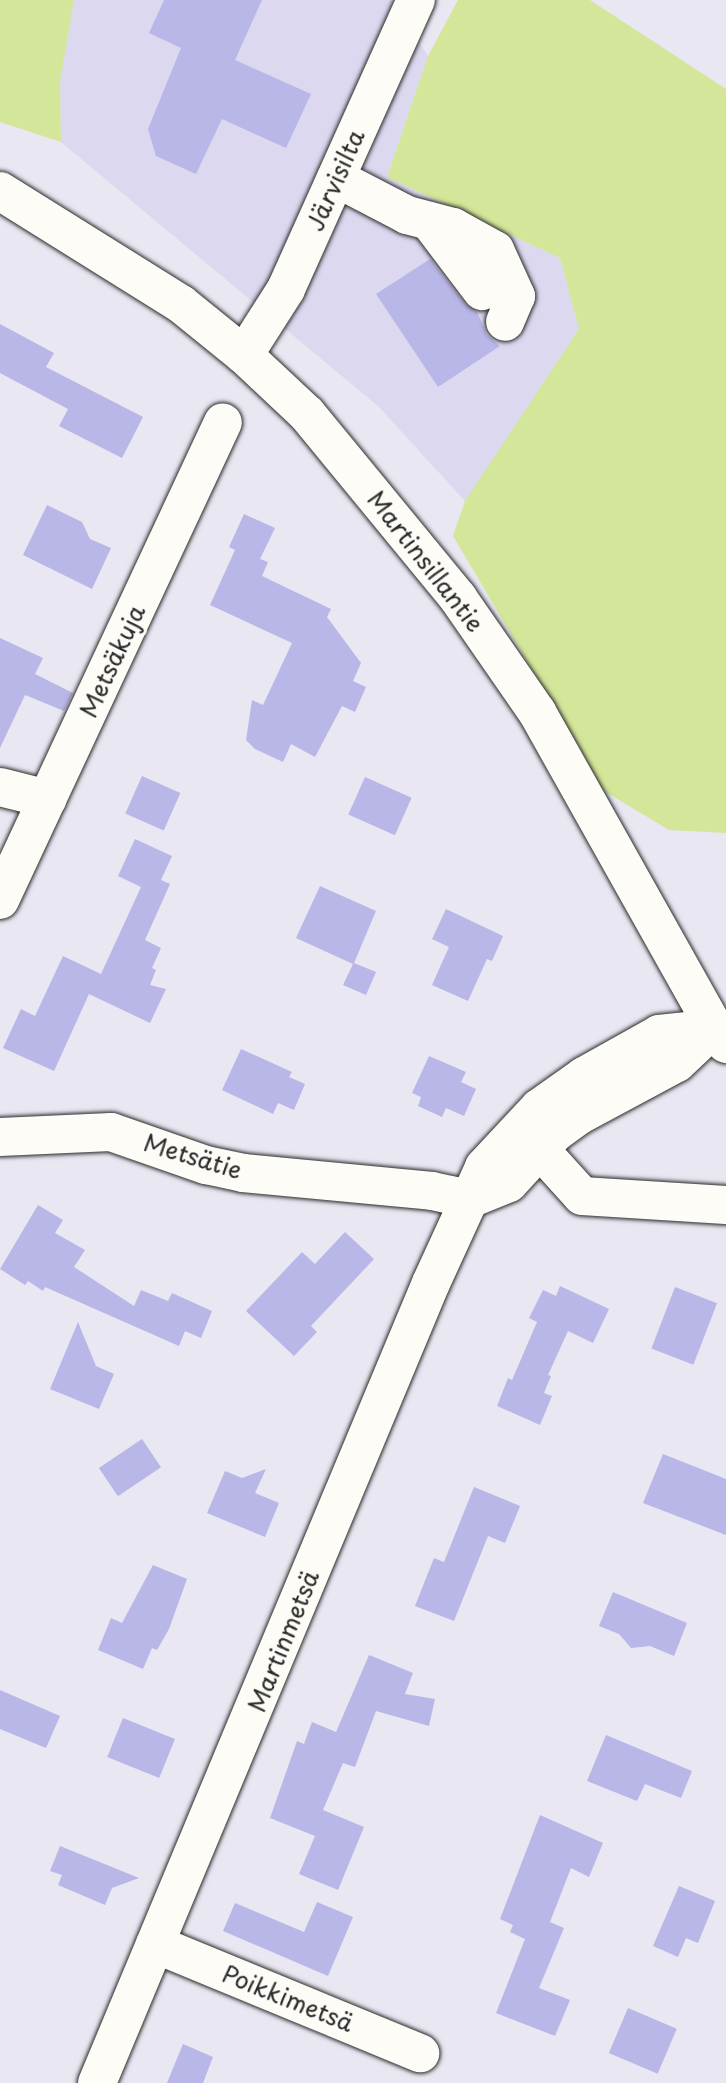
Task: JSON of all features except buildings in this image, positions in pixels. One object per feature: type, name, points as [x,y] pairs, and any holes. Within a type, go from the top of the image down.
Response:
[{"type":"street","name":"Järvisilta","points":[[244,355],[286,289],[416,0]]},
{"type":"street","points":[[336,178],[407,215],[453,227],[495,250],[516,296],[505,322]]},
{"type":"street","name":"Martinsillantie","points":[[0,191],[181,304],[244,355],[307,414],[458,598],[537,712],[720,1036]]},
{"type":"street","points":[[429,221],[482,291]]},
{"type":"street","name":"Metsäkuja","points":[[0,900],[223,422]]},
{"type":"street","points":[[0,787],[48,799]]},
{"type":"street","name":"Martinmetsä","points":[[97,2083],[431,1283],[484,1167],[530,1139],[539,1108],[584,1076],[659,1034],[720,1036]]},
{"type":"street","name":"Metsätie","points":[[0,1137],[111,1132],[206,1165],[243,1174],[432,1191],[470,1199]]},
{"type":"street","points":[[530,1139],[582,1196],[726,1205]]},
{"type":"street","name":"Poikkimetsä","points":[[155,1944],[420,2053]]},
{"type":"shaded area","points":[[74,0],[391,0],[428,56],[387,177],[560,258],[579,329],[465,501],[378,406],[61,142],[60,82]]},
{"type":"green space","points":[[0,0],[74,0],[60,82],[61,142],[0,122]]},
{"type":"green space","points":[[458,0],[590,0],[726,89],[726,833],[669,830],[604,791],[453,536],[465,501],[579,329],[560,258],[387,177],[428,56]]}]
